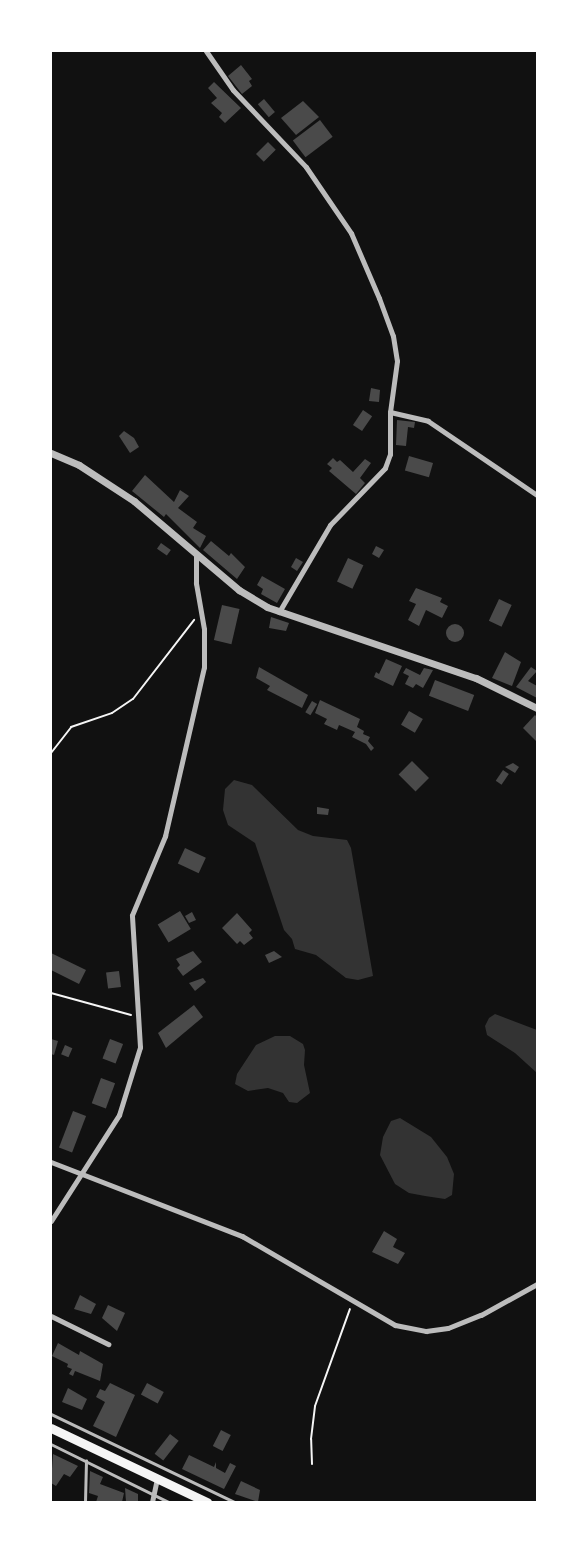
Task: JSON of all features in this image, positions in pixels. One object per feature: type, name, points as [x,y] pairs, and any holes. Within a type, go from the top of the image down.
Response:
[{"type":"main road","points":[[51,1428],[206,1502]]},
{"type":"street","points":[[206,51],[233,90],[306,167],[351,233],[392,336],[397,361],[390,412],[390,454],[385,468],[330,526],[279,612]]},
{"type":"street","points":[[390,412],[428,421],[537,495]]},
{"type":"street","points":[[51,452],[79,465],[134,501],[239,590],[279,612],[476,678],[537,708]]},
{"type":"street","points":[[51,1220],[84,1174],[126,1100],[140,1047],[140,1017],[132,916],[171,815],[204,667],[196,554]]},
{"type":"street","points":[[51,1162],[242,1236],[395,1325],[426,1331],[448,1328],[481,1315],[537,1284]]},
{"type":"street","points":[[51,1316],[108,1344]]},
{"type":"street","points":[[152,1502],[152,1493],[157,1478]]},
{"type":"lane","points":[[51,1414],[235,1502]]},
{"type":"lane","points":[[51,1444],[169,1502]]},
{"type":"lane","points":[[85,1502],[86,1460]]},
{"type":"path","points":[[51,753],[71,727],[112,713],[133,699],[201,612]]},
{"type":"path","points":[[51,993],[140,1017]]},
{"type":"path","points":[[312,1464],[315,1406],[328,1361],[350,1310],[351,1300]]},
{"type":"shaded area","points":[[234,780],[252,785],[298,830],[313,836],[347,840],[351,848],[373,976],[358,980],[346,978],[316,955],[295,949],[292,939],[284,930],[255,843],[228,825],[223,810],[225,789]]},
{"type":"shaded area","points":[[495,1014],[537,1030],[537,1073],[515,1053],[487,1035],[485,1026],[489,1018]]},
{"type":"shaded area","points":[[275,1036],[290,1036],[303,1044],[305,1050],[304,1065],[310,1093],[297,1103],[289,1102],[283,1093],[268,1088],[248,1091],[235,1084],[237,1074],[256,1045]]},
{"type":"shaded area","points":[[400,1118],[431,1137],[447,1157],[454,1174],[452,1195],[445,1199],[409,1193],[395,1184],[380,1155],[383,1137],[391,1121]]},
{"type":"building","points":[[241,65],[252,79],[249,81],[252,86],[242,94],[228,76]]},
{"type":"building","points":[[214,82],[241,108],[225,123],[219,117],[222,113],[211,103],[217,98],[208,88]]},
{"type":"building","points":[[264,99],[275,112],[269,117],[258,104]]},
{"type":"building","points":[[303,101],[319,117],[296,135],[281,118]]},
{"type":"building","points":[[320,120],[333,137],[305,157],[293,140]]},
{"type":"building","points":[[268,142],[276,150],[264,162],[256,154]]},
{"type":"building","points":[[371,388],[380,390],[379,402],[369,401]]},
{"type":"building","points":[[363,410],[372,416],[362,431],[353,425]]},
{"type":"building","points":[[397,420],[415,422],[414,428],[408,427],[406,446],[396,445]]},
{"type":"building","points":[[124,431],[134,438],[139,447],[130,453],[119,436]]},
{"type":"building","points":[[409,456],[433,463],[429,477],[405,470]]},
{"type":"building","points":[[333,458],[337,462],[340,460],[353,472],[365,459],[371,463],[360,478],[365,483],[356,494],[329,471],[332,468],[327,464]]},
{"type":"building","points":[[145,475],[174,502],[180,490],[189,496],[178,508],[197,522],[193,528],[206,536],[200,548],[166,514],[164,517],[132,491]]},
{"type":"building","points":[[211,541],[229,556],[231,553],[245,567],[237,579],[203,550]]},
{"type":"building","points":[[161,543],[171,550],[167,556],[157,549]]},
{"type":"building","points":[[376,546],[384,550],[379,558],[372,554]]},
{"type":"building","points":[[296,558],[303,562],[297,571],[291,567]]},
{"type":"building","points":[[348,558],[363,565],[352,589],[337,582]]},
{"type":"building","points":[[262,576],[285,589],[277,603],[261,594],[263,589],[257,585]]},
{"type":"building","points":[[416,588],[442,598],[440,602],[448,606],[442,618],[426,610],[419,626],[408,620],[416,604],[409,601]]},
{"type":"building","points":[[499,599],[512,605],[502,627],[489,621]]},
{"type":"building","points":[[222,605],[240,609],[231,644],[214,640]]},
{"type":"building","points":[[271,617],[289,623],[286,631],[269,628]]},
{"type":"building","points":[[455,624],[461,627],[464,633],[461,639],[455,642],[449,639],[446,633],[449,627]]},
{"type":"building","points":[[505,652],[521,662],[512,686],[492,678]]},
{"type":"building","points":[[386,659],[402,666],[393,686],[374,677],[376,672],[379,674]]},
{"type":"building","points":[[259,667],[308,695],[302,708],[267,690],[270,686],[256,678]]},
{"type":"building","points":[[531,667],[537,671],[528,681],[537,686],[537,698],[516,687]]},
{"type":"building","points":[[406,668],[420,675],[424,668],[433,670],[423,688],[416,684],[413,688],[405,684],[409,676],[403,673]]},
{"type":"building","points":[[435,680],[474,695],[468,711],[429,696]]},
{"type":"building","points":[[320,700],[360,719],[357,727],[364,731],[363,734],[370,737],[368,741],[374,748],[371,751],[366,744],[352,737],[355,732],[339,725],[337,730],[324,724],[327,719],[315,713]]},
{"type":"building","points":[[312,701],[317,704],[310,715],[305,712]]},
{"type":"building","points":[[409,711],[423,719],[415,733],[401,725]]},
{"type":"building","points":[[535,715],[537,717],[537,742],[523,728]]},
{"type":"building","points":[[412,761],[429,778],[416,791],[399,774]]},
{"type":"building","points":[[513,763],[519,767],[515,773],[505,767]]},
{"type":"building","points":[[503,770],[509,774],[502,785],[496,781]]},
{"type":"building","points":[[317,807],[329,809],[328,815],[317,814]]},
{"type":"building","points":[[185,848],[206,858],[199,873],[178,863]]},
{"type":"building","points":[[180,911],[191,929],[169,942],[158,924]]},
{"type":"building","points":[[192,912],[196,920],[189,923],[185,916]]},
{"type":"building","points":[[237,913],[252,930],[249,933],[253,938],[244,945],[240,941],[237,944],[222,928]]},
{"type":"building","points":[[193,951],[202,962],[183,976],[177,968],[180,965],[176,959]]},
{"type":"building","points":[[274,951],[282,957],[269,963],[265,955]]},
{"type":"building","points":[[51,953],[86,970],[79,984],[51,970]]},
{"type":"building","points":[[119,971],[121,987],[108,988],[106,973]]},
{"type":"building","points":[[203,978],[206,982],[195,991],[189,983]]},
{"type":"building","points":[[194,1005],[203,1017],[166,1048],[158,1033]]},
{"type":"building","points":[[51,1039],[58,1041],[54,1055],[51,1054]]},
{"type":"building","points":[[110,1039],[123,1044],[116,1064],[102,1059]]},
{"type":"building","points":[[65,1045],[72,1048],[68,1057],[61,1054]]},
{"type":"building","points":[[101,1078],[115,1083],[106,1109],[92,1103]]},
{"type":"building","points":[[73,1111],[86,1116],[72,1152],[59,1147]]},
{"type":"building","points":[[384,1231],[397,1239],[393,1247],[405,1253],[398,1264],[372,1252]]},
{"type":"building","points":[[80,1295],[96,1304],[91,1314],[74,1309]]},
{"type":"building","points":[[108,1305],[125,1313],[117,1331],[102,1318]]},
{"type":"building","points":[[58,1343],[79,1355],[80,1351],[103,1364],[100,1381],[75,1371],[73,1376],[69,1374],[72,1369],[67,1367],[68,1364],[52,1356]]},
{"type":"building","points":[[110,1383],[135,1395],[116,1437],[93,1426],[105,1402],[96,1397],[100,1389],[105,1391]]},
{"type":"building","points":[[147,1383],[164,1392],[158,1403],[141,1394]]},
{"type":"building","points":[[68,1388],[87,1399],[82,1410],[62,1402]]},
{"type":"building","points":[[221,1430],[231,1435],[223,1451],[213,1446]]},
{"type":"building","points":[[170,1434],[179,1441],[163,1460],[155,1454]]},
{"type":"building","points":[[53,1454],[78,1466],[70,1477],[64,1474],[56,1486],[51,1483]]},
{"type":"building","points":[[189,1455],[214,1467],[216,1462],[216,1468],[225,1473],[230,1463],[236,1466],[224,1489],[182,1469]]},
{"type":"building","points":[[90,1471],[103,1477],[100,1484],[124,1493],[122,1502],[96,1502],[98,1496],[89,1493]]},
{"type":"building","points":[[241,1481],[260,1490],[258,1502],[235,1494]]},
{"type":"building","points":[[125,1488],[138,1494],[138,1502],[126,1502]]}]
